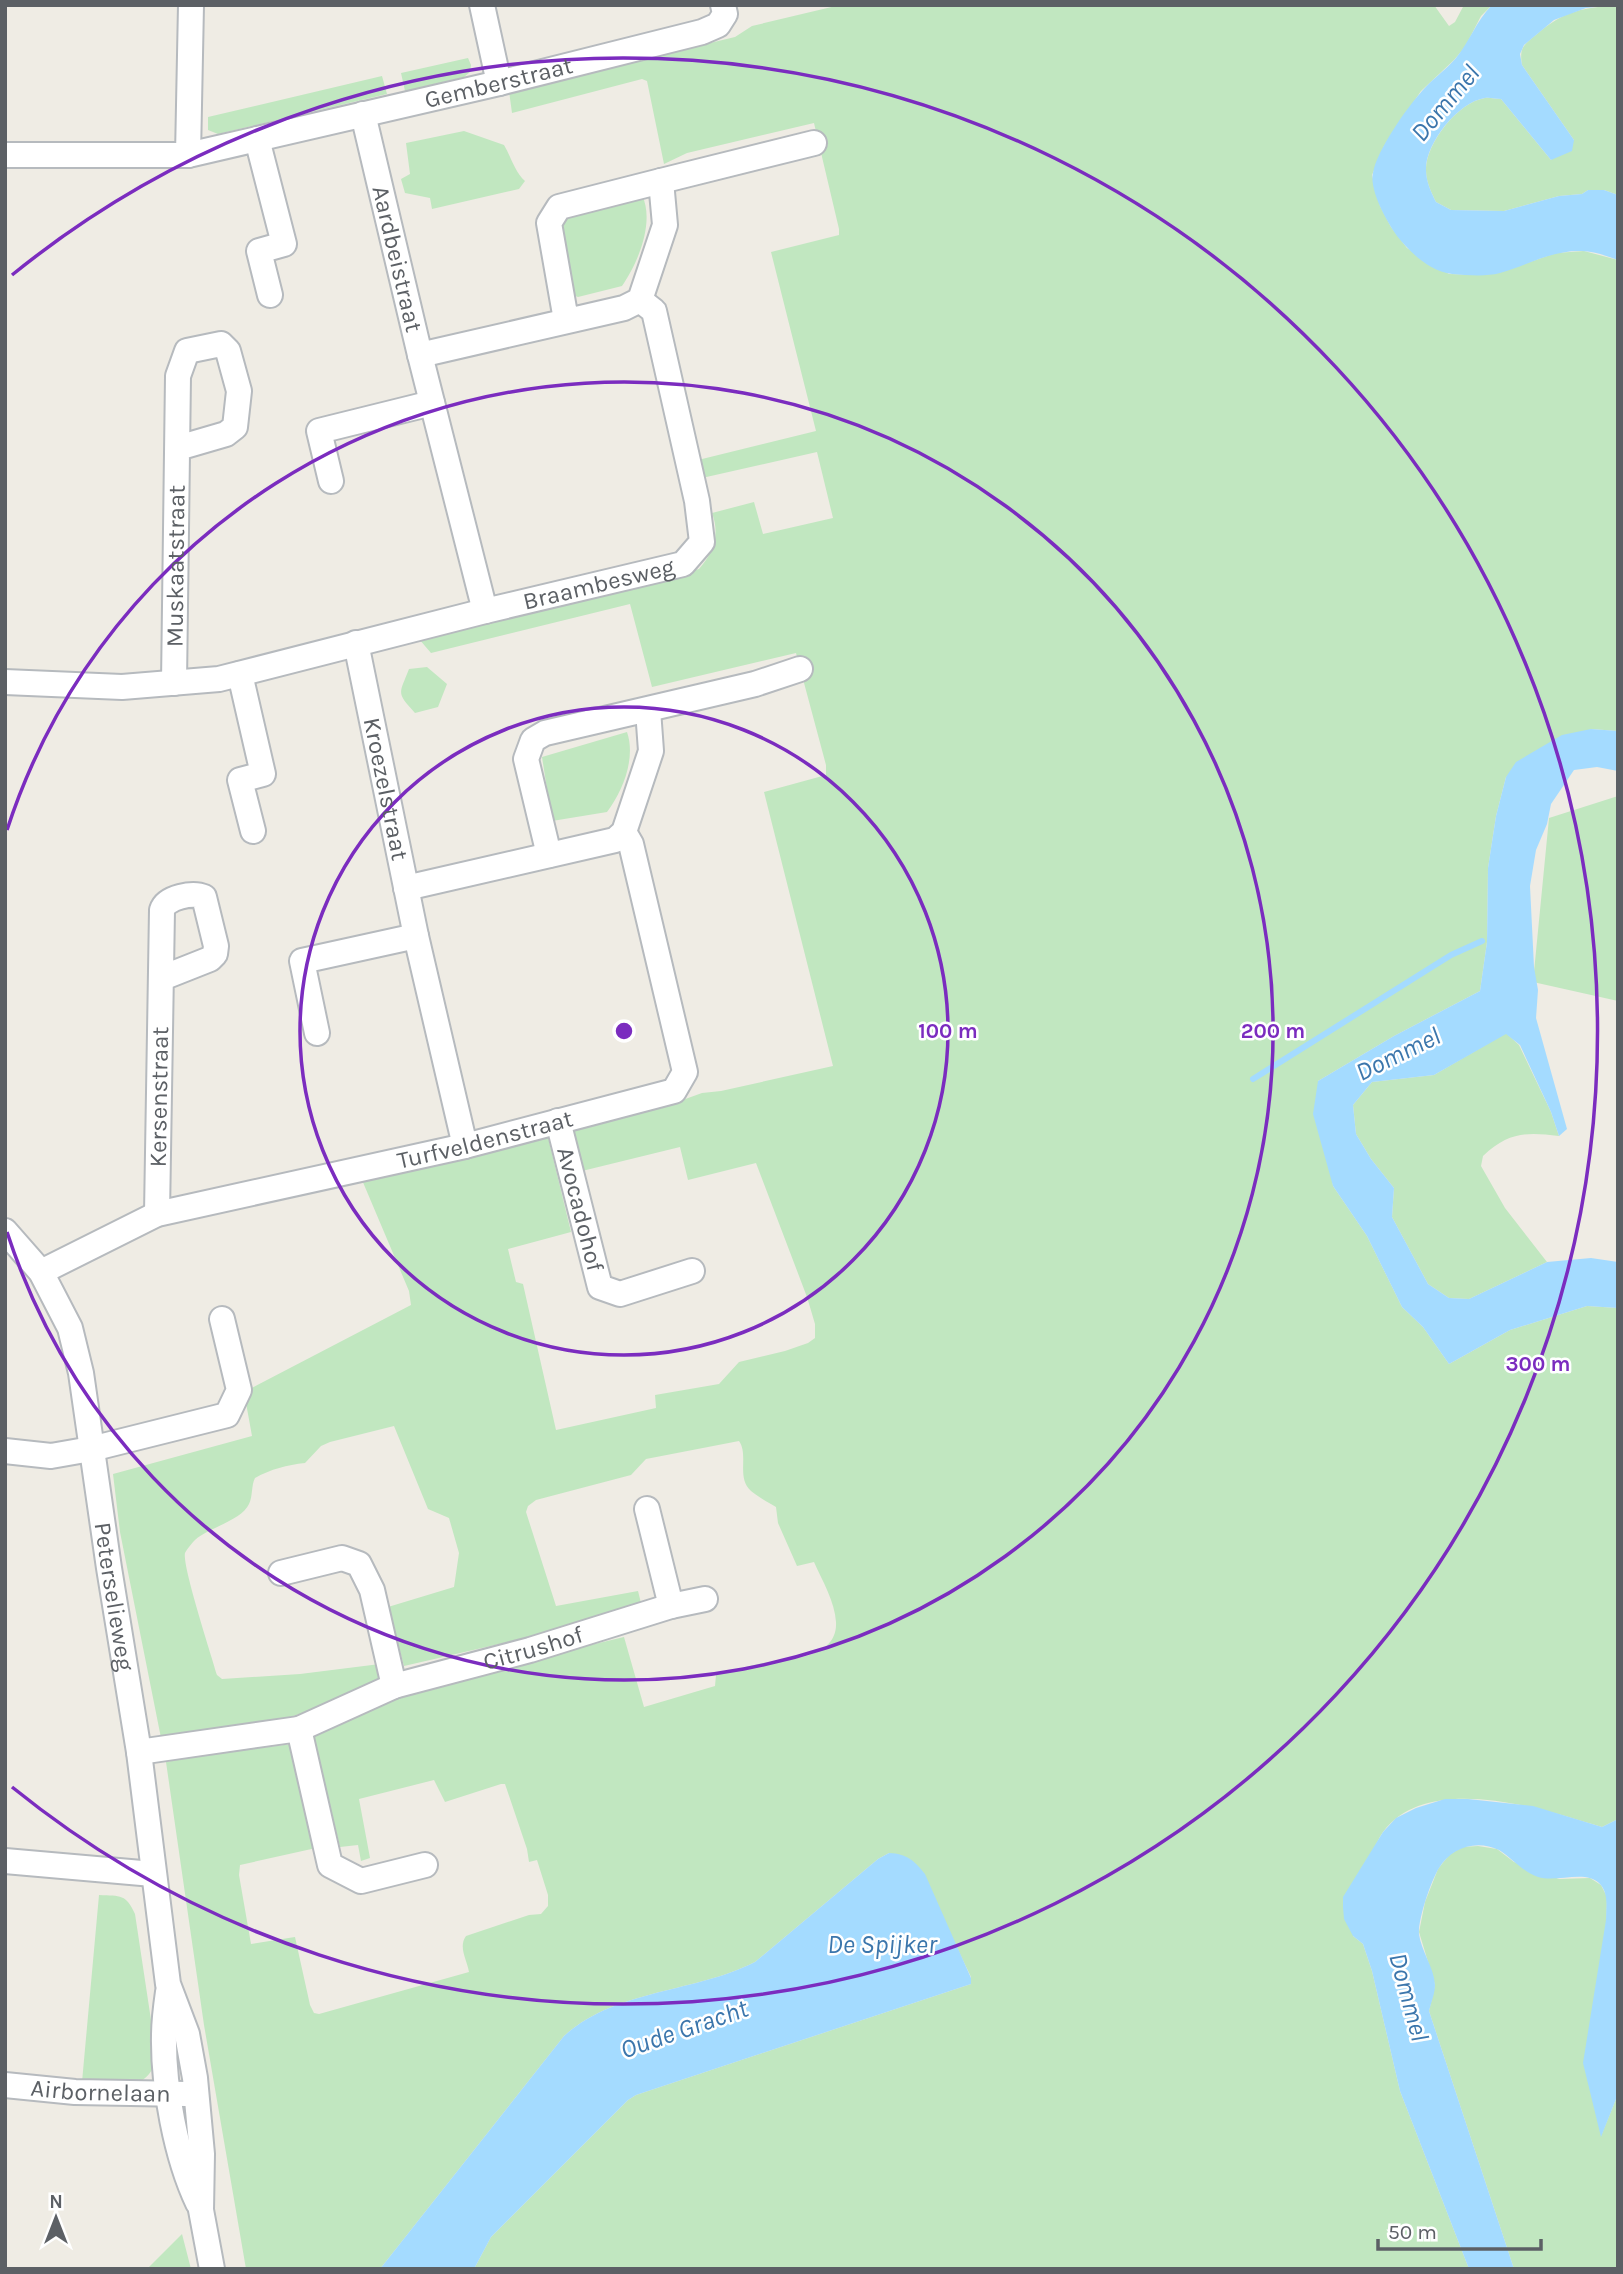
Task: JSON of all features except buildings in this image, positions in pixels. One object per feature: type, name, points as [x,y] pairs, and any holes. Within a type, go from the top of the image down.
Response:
[{"type":"street","points":[[188,155],[191,5]]},
{"type":"street","points":[[482,5],[499,83]]},
{"type":"street","name":"Gemberstraat","points":[[5,155],[188,155],[499,83],[702,32],[718,25],[725,14],[723,5]]},
{"type":"street","name":"Aardbeistraat","points":[[363,114],[485,611]]},
{"type":"street","points":[[257,139],[284,244],[259,251],[270,295]]},
{"type":"street","points":[[566,320],[549,223],[559,207],[814,143]]},
{"type":"street","points":[[420,355],[624,308],[640,300],[665,225],[661,181]]},
{"type":"street","name":"Braambesweg","points":[[5,682],[122,687],[219,679],[683,564],[702,542],[697,501],[654,311],[640,300]]},
{"type":"street","points":[[331,481],[319,431],[432,403]]},
{"type":"street","name":"Muskaatstraat","points":[[174,683],[178,448]]},
{"type":"street","name":"Kroezelstraat","points":[[356,643],[416,936],[465,1146]]},
{"type":"street","points":[[548,855],[526,759],[533,740],[545,733],[755,684],[800,669]]},
{"type":"street","points":[[240,674],[263,774],[240,780],[253,831]]},
{"type":"street","points":[[406,888],[615,840],[624,832],[651,751],[648,710]]},
{"type":"street","name":"Turfveldenstraat","points":[[41,1272],[157,1214],[465,1146],[674,1091],[685,1072],[631,844],[624,832]]},
{"type":"street","points":[[317,1033],[302,961],[416,936]]},
{"type":"street","name":"Kersenstraat","points":[[157,1214],[162,978]]},
{"type":"street","name":"Avocadohof","points":[[558,1121],[600,1287],[620,1294],[692,1270]]},
{"type":"street","name":"Peterselieweg","points":[[5,1231],[41,1272],[70,1328],[81,1373],[139,1752],[168,1984],[164,2035],[169,2095],[181,2158],[201,2210]]},
{"type":"street","points":[[5,1451],[51,1456],[91,1449],[227,1415],[239,1390],[222,1319]]},
{"type":"street","points":[[647,1509],[671,1606]]},
{"type":"street","points":[[281,1573],[342,1558],[359,1564],[372,1590],[394,1686]]},
{"type":"street","name":"Citrushof","points":[[139,1752],[299,1729],[394,1686],[530,1650],[671,1606],[705,1599]]},
{"type":"street","points":[[299,1729],[330,1865],[360,1881],[425,1865]]},
{"type":"street","points":[[5,1861],[153,1874]]},
{"type":"street","name":"Peterselieweg","points":[[168,1984],[187,2034],[197,2094],[202,2175],[201,2210]]},
{"type":"street","name":"Airbornelaan","points":[[5,2085],[75,2092],[197,2094]]},
{"type":"street","points":[[201,2210],[212,2269]]},
{"type":"green space","points":[[840,5],[1434,5],[1449,26],[1455,22],[1464,5],[1492,5],[1481,16],[1465,47],[1421,91],[1384,146],[1372,175],[1380,206],[1391,227],[1407,248],[1449,274],[1498,273],[1556,253],[1584,251],[1618,260],[1618,731],[1591,729],[1506,777],[1496,816],[1488,868],[1487,942],[1480,991],[1394,1036],[1318,1081],[1333,1186],[1367,1236],[1402,1307],[1423,1327],[1449,1364],[1510,1330],[1587,1306],[1618,1308],[1618,1819],[1602,1827],[1519,1805],[1457,1799],[1428,1803],[1403,1814],[1383,1832],[1372,1854],[1353,1936],[1363,1944],[1372,1971],[1400,2091],[1469,2269],[474,2269],[491,2237],[636,2095],[971,1984],[971,1977],[949,1931],[889,1853],[878,1859],[755,1962],[707,1980],[607,2009],[564,2036],[380,2269],[246,2269],[204,2025],[166,1762],[292,1744],[316,1848],[240,1865],[239,1875],[251,1944],[295,1937],[310,2005],[314,2013],[319,2014],[469,1972],[463,1949],[466,1936],[529,1915],[541,1914],[548,1906],[548,1895],[537,1860],[529,1862],[505,1784],[445,1802],[434,1780],[359,1799],[370,1858],[361,1861],[358,1845],[340,1847],[312,1734],[419,1686],[624,1637],[644,1707],[715,1686],[716,1675],[758,1664],[807,1656],[828,1644],[834,1635],[836,1622],[833,1607],[814,1562],[797,1566],[778,1523],[776,1507],[747,1486],[739,1441],[646,1459],[631,1475],[536,1500],[528,1506],[526,1512],[556,1606],[638,1591],[643,1611],[404,1666],[388,1607],[454,1587],[459,1553],[449,1518],[428,1509],[394,1426],[330,1442],[321,1446],[305,1463],[279,1468],[255,1478],[245,1510],[194,1541],[185,1553],[198,1612],[217,1675],[222,1679],[300,1674],[380,1664],[384,1676],[312,1710],[287,1718],[161,1738],[120,1532],[113,1474],[252,1436],[244,1392],[411,1305],[409,1291],[362,1180],[547,1133],[571,1232],[508,1249],[516,1282],[523,1284],[556,1430],[656,1408],[655,1395],[719,1384],[739,1362],[785,1351],[815,1338],[815,1324],[807,1297],[756,1163],[688,1180],[680,1147],[578,1172],[570,1128],[677,1102],[702,1093],[833,1066],[764,792],[826,775],[826,765],[796,653],[652,687],[630,604],[431,653],[419,639],[699,569],[714,543],[712,513],[754,502],[763,534],[833,518],[817,452],[702,478],[698,460],[816,431],[771,252],[839,235],[814,123],[687,153],[664,164],[647,81],[642,79],[512,113],[509,91],[735,37],[752,26]]},
{"type":"green space","points":[[1618,5],[1618,195],[1604,190],[1588,190],[1582,194],[1559,196],[1504,211],[1451,210],[1436,202],[1426,175],[1431,149],[1454,116],[1475,101],[1501,99],[1551,160],[1574,140],[1522,65],[1522,50],[1547,26],[1566,15],[1584,9]]},
{"type":"green space","points":[[468,58],[470,72],[464,77],[405,91],[401,73]]},
{"type":"green space","points":[[382,76],[387,94],[218,134],[208,130],[208,117]]},
{"type":"green space","points":[[464,131],[504,145],[525,181],[519,189],[432,209],[430,198],[405,193],[401,179],[410,174],[406,143]]},
{"type":"green space","points":[[642,195],[646,206],[646,230],[634,266],[622,286],[578,297],[570,294],[560,220],[565,215]]},
{"type":"green space","points":[[427,667],[447,684],[438,707],[415,713],[402,697],[401,689],[409,669]]},
{"type":"green space","points":[[627,732],[629,763],[623,784],[607,812],[552,821],[542,757]]},
{"type":"green space","points":[[1618,796],[1618,1001],[1533,982],[1549,818]]},
{"type":"green space","points":[[1506,1033],[1519,1045],[1551,1112],[1559,1136],[1527,1134],[1510,1138],[1483,1156],[1481,1166],[1505,1208],[1547,1262],[1469,1299],[1449,1298],[1428,1284],[1392,1217],[1394,1188],[1371,1159],[1356,1134],[1353,1105],[1372,1082],[1434,1075]]},
{"type":"green space","points":[[1462,1847],[1497,1849],[1514,1862],[1559,1879],[1590,1878],[1601,1885],[1607,1897],[1601,2136],[1618,2094],[1618,2269],[1514,2269],[1429,2011],[1435,1985],[1419,1932],[1425,1902],[1438,1869],[1449,1855]]},
{"type":"green space","points":[[99,1895],[122,1897],[135,1914],[156,2053],[148,2076],[130,2084],[82,2082]]},
{"type":"green space","points":[[182,2234],[191,2269],[147,2269]]},
{"type":"water","name":"Dommel","points":[[1492,5],[1614,5],[1586,8],[1554,20],[1524,45],[1520,54],[1522,65],[1574,140],[1572,151],[1551,160],[1501,99],[1475,101],[1454,116],[1431,148],[1426,174],[1436,202],[1451,210],[1504,211],[1559,196],[1582,194],[1588,190],[1604,190],[1618,195],[1618,260],[1591,252],[1571,251],[1550,255],[1494,274],[1452,274],[1428,265],[1414,255],[1397,236],[1384,214],[1372,180],[1380,153],[1408,108],[1456,58]]},
{"type":"water","name":"Dommel","points":[[1591,729],[1618,731],[1618,771],[1597,767],[1574,770],[1551,804],[1547,824],[1536,850],[1530,886],[1534,967],[1538,990],[1536,1018],[1567,1129],[1559,1136],[1551,1112],[1520,1045],[1506,1034],[1434,1075],[1372,1082],[1353,1105],[1356,1134],[1371,1159],[1394,1188],[1392,1217],[1428,1284],[1449,1298],[1469,1299],[1547,1262],[1591,1258],[1618,1262],[1618,1308],[1587,1306],[1510,1330],[1449,1364],[1423,1327],[1402,1307],[1367,1236],[1333,1186],[1313,1114],[1318,1081],[1394,1036],[1480,991],[1487,942],[1488,868],[1496,816],[1506,777],[1516,762],[1562,735]]},
{"type":"water","name":"Dommel","points":[[1445,1799],[1533,1806],[1602,1827],[1618,1819],[1618,2094],[1601,2137],[1583,2063],[1606,1920],[1606,1897],[1600,1884],[1587,1877],[1538,1877],[1527,1872],[1499,1850],[1482,1845],[1465,1847],[1450,1855],[1439,1868],[1421,1919],[1420,1940],[1435,1985],[1429,2011],[1514,2269],[1469,2269],[1400,2091],[1372,1971],[1363,1944],[1353,1936],[1344,1919],[1343,1897],[1383,1832],[1396,1818]]},
{"type":"water","name":"De Spijker","points":[[889,1853],[910,1859],[925,1874],[971,1978],[971,1984],[636,2095],[491,2237],[474,2269],[380,2269],[564,2036],[607,2009],[707,1980],[755,1962],[878,1859]]},
{"type":"waterway","points":[[1253,1079],[1451,955],[1482,941]]},
{"type":"water label","name":"Oude Gracht","points":[[684,2029]]}]
